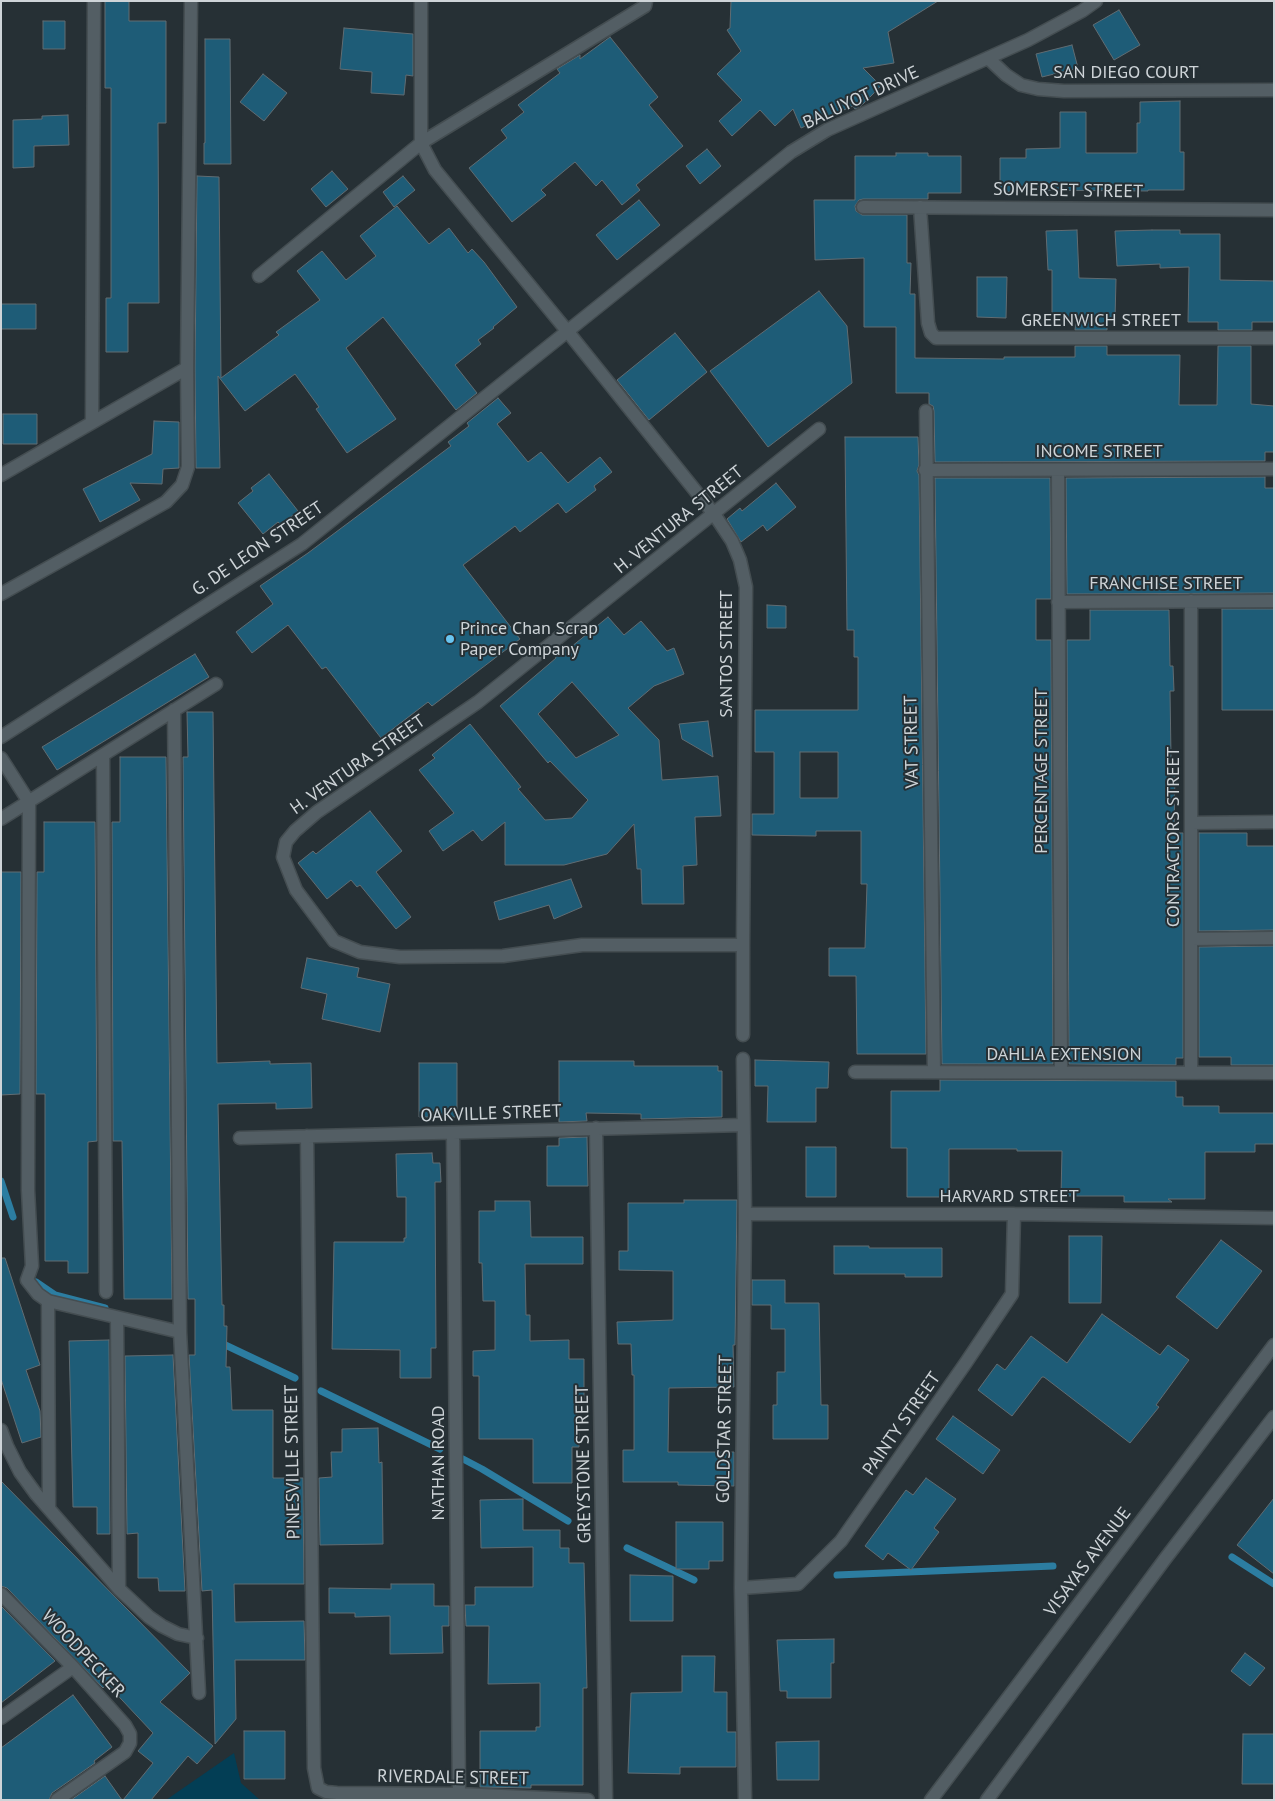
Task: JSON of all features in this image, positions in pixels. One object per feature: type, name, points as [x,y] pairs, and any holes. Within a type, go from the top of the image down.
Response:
[{"type":"street","points":[[92,422],[94,1]]},
{"type":"street","points":[[1,594],[166,502],[182,485],[188,467],[187,368],[191,1]]},
{"type":"street","points":[[421,1],[421,144]]},
{"type":"street","points":[[259,276],[421,144],[644,6],[646,1]]},
{"type":"street","name":"BALUYOT DRIVE","points":[[568,332],[791,152],[827,130],[1028,40],[1096,1]]},
{"type":"street","name":"SAN DIEGO COURT","points":[[988,59],[1021,85],[1038,90],[1064,92],[1274,90]]},
{"type":"street","name":"SANTOS STREET","points":[[421,144],[435,170],[714,514],[732,541],[740,560],[746,587],[744,1035]]},
{"type":"street","name":"GREENWICH STREET","points":[[920,206],[928,323],[931,333],[936,338],[1274,338]]},
{"type":"street","name":"SOMERSET STREET","points":[[863,207],[1274,210]]},
{"type":"street","name":"G. DE LEON STREET","points":[[1,737],[302,544],[568,332]]},
{"type":"street","points":[[1,475],[187,368]]},
{"type":"street","name":"VAT STREET","points":[[926,411],[925,470],[934,1072]]},
{"type":"street","name":"H. VENTURA STREET","points":[[743,945],[582,945],[503,956],[400,957],[360,952],[334,941],[296,890],[282,857],[286,842],[295,831],[317,812],[478,702],[819,429]]},
{"type":"street","name":"INCOME STREET","points":[[925,470],[1274,469]]},
{"type":"street","name":"PERCENTAGE STREET","points":[[1058,470],[1061,1072]]},
{"type":"street","name":"CONTRACTORS STREET","points":[[1191,601],[1191,1072]]},
{"type":"street","name":"FRANCHISE STREET","points":[[1058,602],[1274,601]]},
{"type":"street","points":[[1,819],[216,684]]},
{"type":"street","points":[[174,710],[180,1332],[197,1638],[198,1693]]},
{"type":"street","points":[[103,755],[106,1292]]},
{"type":"street","points":[[1,758],[29,802],[28,1190],[32,1266],[27,1280],[38,1294],[48,1301],[180,1332]]},
{"type":"street","points":[[1191,823],[1274,822]]},
{"type":"street","points":[[1191,938],[1274,938]]},
{"type":"street","name":"GOLDSTAR STREET","points":[[744,1059],[745,1214],[741,1588],[745,1800]]},
{"type":"street","name":"DAHLIA EXTENSION","points":[[855,1072],[1274,1073]]},
{"type":"street","name":"OAKVILLE STREET","points":[[240,1138],[744,1125]]},
{"type":"street","name":"GREYSTONE STREET","points":[[596,1128],[606,1800]]},
{"type":"street","name":"NATHAN ROAD","points":[[453,1133],[459,1794]]},
{"type":"street","name":"PINESVILLE STREET","points":[[307,1136],[314,1768],[318,1788]]},
{"type":"street","name":"HARVARD STREET","points":[[745,1214],[1014,1214],[1274,1218]]},
{"type":"street","name":"PAINTY STREET","points":[[741,1588],[798,1584],[841,1541],[1012,1294],[1014,1214]]},
{"type":"street","points":[[48,1301],[49,1509]]},
{"type":"street","points":[[117,1318],[119,1589]]},
{"type":"street","name":"VISAYAS AVENUE","points":[[931,1800],[1274,1345]]},
{"type":"street","points":[[987,1800],[1154,1574],[1274,1417]]},
{"type":"street","points":[[1,1430],[20,1472],[49,1509],[119,1589],[149,1617],[162,1626],[178,1634],[197,1638]]},
{"type":"street","name":"WOODPECKER","points":[[1,1594],[73,1668],[125,1725],[130,1734],[130,1743],[124,1752],[57,1800]]},
{"type":"street","points":[[1,1718],[73,1668]]},
{"type":"street","name":"RIVERDALE STREET","points":[[318,1788],[326,1792],[337,1793],[459,1794],[588,1800]]},
{"type":"shaded area","points":[[234,1753],[241,1783],[260,1800],[166,1800]]},
{"type":"building","points":[[105,1],[129,1],[129,21],[166,21],[166,123],[158,123],[159,303],[128,303],[128,352],[106,352],[106,298],[111,298],[111,88],[105,88]]},
{"type":"building","points":[[731,1],[938,1],[888,32],[894,63],[863,68],[881,86],[861,106],[855,109],[853,106],[801,128],[793,109],[775,126],[760,110],[732,136],[719,121],[742,100],[717,74],[741,51],[727,30],[730,28]]},
{"type":"building","points":[[1119,10],[1140,45],[1114,60],[1093,25]]},
{"type":"building","points":[[43,21],[65,21],[65,49],[43,49]]},
{"type":"building","points":[[344,28],[413,34],[413,76],[406,75],[404,95],[371,93],[372,72],[340,69]]},
{"type":"building","points":[[610,37],[658,97],[649,105],[683,146],[636,185],[640,190],[622,205],[602,180],[596,186],[575,162],[541,190],[546,195],[512,222],[469,168],[507,138],[501,130],[524,112],[518,105],[560,73],[557,69],[580,55],[580,59]]},
{"type":"building","points":[[205,39],[230,39],[231,164],[204,164]]},
{"type":"building","points":[[1072,45],[1078,68],[1042,77],[1036,54]]},
{"type":"building","points":[[263,74],[287,93],[264,121],[240,102]]},
{"type":"building","points":[[1180,101],[1180,152],[1184,152],[1184,190],[1024,190],[1024,192],[1000,192],[1000,158],[1026,158],[1026,149],[1060,148],[1060,112],[1086,112],[1086,153],[1137,153],[1137,123],[1140,123],[1140,102]]},
{"type":"building","points":[[68,115],[69,145],[34,146],[34,167],[13,168],[13,120],[42,119],[42,116]]},
{"type":"building","points":[[707,149],[721,166],[700,184],[686,166]]},
{"type":"building","points":[[896,153],[928,153],[928,156],[961,156],[961,193],[928,193],[928,199],[863,199],[859,200],[855,206],[856,211],[862,215],[907,215],[907,263],[911,263],[910,294],[915,294],[915,358],[1004,359],[1004,357],[1075,357],[1075,346],[1107,346],[1107,355],[1180,355],[1179,405],[1217,405],[1218,346],[1251,346],[1251,404],[1274,406],[1274,452],[1265,452],[1265,461],[935,462],[934,411],[933,406],[929,404],[929,393],[896,393],[896,327],[864,327],[864,258],[815,260],[814,200],[855,200],[855,156],[896,156]]},
{"type":"building","points":[[332,171],[348,189],[326,207],[311,189]]},
{"type":"building","points":[[197,176],[219,177],[221,378],[279,335],[276,332],[320,300],[297,271],[322,251],[346,280],[376,256],[360,236],[397,206],[429,244],[449,228],[468,253],[472,249],[484,262],[517,307],[478,340],[481,344],[455,365],[477,393],[456,410],[383,317],[346,348],[396,419],[347,453],[316,409],[319,407],[295,374],[245,411],[218,376],[220,468],[196,468]]},
{"type":"building","points":[[403,176],[415,190],[394,207],[383,192]]},
{"type":"building","points":[[639,200],[660,225],[617,260],[596,235]]},
{"type":"building","points":[[1077,230],[1079,278],[1116,279],[1115,319],[1107,319],[1107,330],[1075,330],[1076,319],[1052,319],[1052,270],[1048,270],[1046,231]]},
{"type":"building","points":[[1180,230],[1180,234],[1220,234],[1220,280],[1274,281],[1274,322],[1252,322],[1252,330],[1218,330],[1218,322],[1188,322],[1189,267],[1160,268],[1160,264],[1117,266],[1115,231]]},
{"type":"building","points":[[977,277],[1007,277],[1006,318],[977,317]]},
{"type":"building","points":[[819,291],[847,326],[852,383],[768,447],[710,371]]},
{"type":"building","points":[[1,304],[36,304],[36,329],[1,329]]},
{"type":"building","points":[[675,333],[707,372],[649,420],[617,380]]},
{"type":"building","points":[[498,398],[511,413],[497,424],[528,462],[541,452],[568,483],[600,457],[612,472],[594,486],[596,490],[566,513],[558,503],[520,532],[515,526],[463,565],[520,639],[432,706],[428,702],[381,738],[326,667],[322,669],[288,625],[252,653],[236,632],[273,604],[260,586],[308,553],[451,446],[448,442],[469,426],[467,423]]},
{"type":"building","points":[[3,414],[37,414],[37,444],[3,444]]},
{"type":"building","points":[[154,421],[179,422],[179,468],[163,469],[162,484],[130,483],[140,500],[100,522],[83,489],[152,454]]},
{"type":"building","points":[[845,437],[918,437],[926,1054],[857,1054],[856,976],[829,976],[829,948],[865,948],[867,884],[861,884],[861,831],[816,831],[816,836],[752,835],[752,814],[774,814],[774,752],[755,752],[755,710],[858,710],[858,657],[854,657],[854,630],[847,630]],"holes":[[[800,752],[838,752],[838,798],[800,798]]]},
{"type":"building","points":[[269,474],[298,511],[281,525],[278,522],[263,534],[238,503],[253,491],[251,488]]},
{"type":"building","points":[[1265,477],[1265,488],[1274,488],[1274,593],[1067,594],[1066,478]]},
{"type":"building","points":[[935,478],[1050,478],[1051,599],[1036,599],[1036,640],[1051,640],[1053,1064],[942,1064]]},
{"type":"building","points":[[776,483],[796,507],[767,531],[763,525],[741,542],[727,519],[740,508],[742,511]]},
{"type":"building","points":[[767,605],[786,606],[786,628],[767,628]]},
{"type":"building","points":[[1222,609],[1274,609],[1274,710],[1222,710]]},
{"type":"building","points":[[1090,610],[1169,610],[1170,666],[1173,666],[1174,691],[1170,691],[1171,772],[1175,772],[1174,833],[1183,833],[1183,1058],[1176,1058],[1176,1065],[1069,1064],[1067,640],[1090,640]]},
{"type":"building","points":[[608,617],[624,635],[641,621],[667,651],[674,648],[684,674],[654,686],[628,708],[659,740],[662,780],[718,776],[721,816],[695,817],[697,865],[683,866],[684,904],[642,904],[641,869],[637,869],[634,824],[607,854],[564,865],[505,865],[505,822],[482,841],[473,830],[443,851],[429,831],[454,813],[419,770],[435,758],[432,755],[470,724],[521,787],[518,789],[545,820],[572,818],[588,800],[550,761],[548,763],[500,706],[556,658],[555,656],[569,645],[571,647]],"holes":[[[572,682],[619,735],[576,758],[538,714]]]},
{"type":"building","points":[[195,654],[209,677],[57,770],[42,747]]},
{"type":"building","points":[[187,712],[213,712],[217,1063],[270,1061],[270,1064],[311,1063],[312,1108],[276,1109],[276,1103],[218,1104],[222,1305],[224,1305],[224,1326],[227,1326],[226,1367],[230,1367],[232,1410],[273,1410],[273,1478],[303,1478],[304,1584],[234,1584],[235,1622],[304,1621],[305,1660],[235,1660],[236,1719],[215,1744],[212,1590],[202,1591],[189,1355],[195,1355],[195,1299],[188,1299],[183,757],[188,757]]},
{"type":"building","points":[[708,721],[713,757],[682,739],[679,724]]},
{"type":"building","points":[[120,757],[166,757],[172,1299],[124,1299],[122,1141],[113,1141],[112,822],[120,822]]},
{"type":"building","points":[[370,811],[402,851],[376,872],[411,917],[396,929],[360,885],[357,887],[351,880],[327,899],[298,863],[313,851],[316,854]]},
{"type":"building","points":[[44,822],[95,822],[97,1141],[88,1142],[88,1273],[68,1273],[68,1261],[45,1261],[45,1094],[36,1094],[37,872],[44,872]]},
{"type":"building","points":[[1199,833],[1247,833],[1247,846],[1274,846],[1274,930],[1199,931]]},
{"type":"building","points":[[1,872],[21,872],[20,1094],[1,1095]]},
{"type":"building","points":[[571,879],[582,907],[554,919],[549,905],[499,920],[494,902]]},
{"type":"building","points":[[1274,946],[1274,1065],[1231,1065],[1231,1057],[1199,1057],[1199,947]]},
{"type":"building","points":[[307,958],[359,968],[357,977],[390,984],[380,1032],[322,1019],[327,994],[301,988]]},
{"type":"building","points":[[755,1060],[829,1062],[828,1088],[816,1088],[816,1122],[767,1122],[768,1086],[755,1086]]},
{"type":"building","points":[[559,1061],[634,1061],[634,1066],[718,1066],[718,1071],[722,1071],[722,1117],[641,1119],[641,1114],[586,1113],[587,1121],[559,1122]]},
{"type":"building","points":[[419,1063],[457,1063],[457,1117],[419,1117]]},
{"type":"building","points":[[940,1080],[1176,1081],[1176,1097],[1183,1097],[1183,1106],[1219,1106],[1219,1113],[1274,1113],[1274,1144],[1255,1144],[1255,1152],[1205,1152],[1205,1199],[1168,1199],[1172,1202],[1124,1202],[1124,1196],[1061,1196],[1062,1151],[1017,1151],[1017,1149],[949,1149],[949,1197],[907,1197],[907,1148],[891,1148],[891,1091],[940,1091]]},
{"type":"building","points":[[587,1137],[588,1186],[547,1186],[547,1146],[559,1146],[559,1138]]},
{"type":"building","points":[[806,1147],[836,1147],[836,1197],[806,1197]]},
{"type":"building","points":[[432,1153],[433,1163],[440,1163],[441,1182],[435,1182],[436,1348],[431,1348],[431,1378],[400,1378],[400,1350],[332,1349],[334,1242],[404,1242],[404,1238],[406,1238],[406,1197],[397,1197],[396,1154]]},
{"type":"building","points":[[684,1200],[737,1200],[735,1345],[733,1345],[734,1387],[669,1388],[668,1452],[734,1452],[734,1486],[678,1485],[678,1482],[623,1482],[623,1450],[634,1450],[634,1375],[632,1375],[631,1344],[618,1344],[617,1322],[673,1320],[673,1271],[619,1270],[619,1251],[628,1251],[628,1203],[684,1203]]},
{"type":"building","points":[[495,1201],[530,1201],[531,1237],[583,1237],[583,1264],[525,1264],[526,1315],[530,1315],[530,1341],[569,1340],[569,1359],[584,1359],[584,1404],[579,1404],[579,1447],[572,1447],[572,1483],[533,1483],[533,1439],[479,1439],[479,1376],[473,1376],[473,1351],[495,1350],[495,1301],[483,1301],[482,1263],[479,1263],[479,1211],[495,1211]]},
{"type":"building","points":[[1069,1236],[1102,1236],[1101,1303],[1069,1303]]},
{"type":"building","points":[[1221,1240],[1262,1271],[1217,1329],[1176,1297]]},
{"type":"building","points":[[834,1246],[942,1248],[942,1277],[905,1277],[905,1274],[834,1274]]},
{"type":"building","points":[[1,1258],[5,1258],[40,1365],[26,1370],[40,1411],[41,1437],[22,1443],[1,1379]]},
{"type":"building","points":[[752,1280],[785,1280],[785,1303],[819,1303],[821,1405],[828,1405],[828,1439],[773,1439],[773,1405],[777,1405],[777,1372],[785,1372],[785,1329],[771,1329],[771,1305],[752,1305]]},
{"type":"building","points":[[1102,1314],[1160,1355],[1168,1345],[1189,1360],[1156,1405],[1159,1407],[1130,1443],[1044,1377],[1042,1377],[1012,1416],[978,1390],[997,1364],[1005,1370],[1031,1336],[1067,1363]]},
{"type":"building","points":[[109,1340],[110,1534],[97,1534],[97,1507],[73,1507],[69,1341]]},
{"type":"building","points":[[173,1355],[185,1591],[159,1591],[158,1578],[138,1578],[138,1533],[127,1534],[125,1356]]},
{"type":"building","points":[[953,1416],[1000,1450],[983,1474],[936,1439]]},
{"type":"building","points":[[378,1428],[379,1463],[382,1462],[383,1544],[320,1545],[319,1478],[332,1477],[331,1452],[342,1452],[342,1429]]},
{"type":"building","points":[[926,1478],[956,1499],[934,1528],[939,1532],[911,1570],[888,1553],[883,1560],[865,1546],[906,1490],[913,1495]]},
{"type":"building","points":[[1,1481],[190,1673],[160,1702],[213,1746],[197,1764],[188,1756],[151,1800],[123,1800],[153,1763],[138,1751],[153,1733],[107,1684],[103,1688],[7,1588],[1,1586]]},
{"type":"building","points":[[1274,1498],[1274,1574],[1237,1545]]},
{"type":"building","points":[[523,1499],[523,1530],[560,1530],[560,1548],[569,1548],[569,1563],[584,1563],[587,1688],[583,1688],[583,1785],[531,1785],[531,1788],[480,1787],[480,1731],[536,1731],[536,1727],[540,1727],[540,1683],[488,1684],[489,1626],[466,1626],[465,1605],[475,1605],[475,1587],[533,1587],[533,1547],[481,1548],[480,1500]]},
{"type":"building","points":[[676,1522],[723,1522],[723,1561],[709,1561],[709,1569],[676,1569]]},
{"type":"building","points":[[630,1575],[673,1576],[673,1621],[630,1621]]},
{"type":"building","points":[[391,1584],[434,1584],[434,1606],[449,1606],[449,1626],[442,1626],[443,1653],[390,1654],[390,1616],[355,1617],[355,1613],[329,1613],[329,1588],[391,1589]]},
{"type":"building","points":[[1,1606],[55,1661],[1,1703]]},
{"type":"building","points":[[834,1639],[834,1663],[831,1663],[831,1698],[787,1698],[787,1691],[780,1691],[777,1640]]},
{"type":"building","points":[[1245,1653],[1265,1668],[1250,1686],[1231,1671]]},
{"type":"building","points":[[682,1656],[715,1656],[714,1692],[727,1692],[727,1732],[736,1732],[736,1767],[680,1767],[680,1774],[628,1773],[631,1693],[682,1692]]},
{"type":"building","points":[[73,1695],[112,1747],[94,1761],[95,1763],[52,1793],[49,1800],[1,1800],[1,1748]]},
{"type":"building","points":[[244,1731],[285,1731],[285,1779],[244,1779]]},
{"type":"building","points":[[1243,1734],[1274,1734],[1274,1784],[1242,1784]]},
{"type":"building","points":[[819,1741],[819,1780],[777,1780],[776,1742]]},
{"type":"building","points":[[105,1776],[122,1800],[71,1800]]},
{"type":"waterway","points":[[1,1181],[13,1217]]},
{"type":"waterway","points":[[36,1282],[55,1295],[105,1308]]},
{"type":"waterway","points":[[219,1342],[295,1378]]},
{"type":"waterway","points":[[321,1391],[440,1449]]},
{"type":"waterway","points":[[463,1459],[568,1521]]},
{"type":"waterway","points":[[627,1548],[694,1580]]},
{"type":"waterway","points":[[1232,1557],[1274,1584]]},
{"type":"waterway","points":[[837,1575],[1053,1566]]},
{"type":"place","name":"Prince Chan Scrap Paper Company","points":[[450,639]]}]
